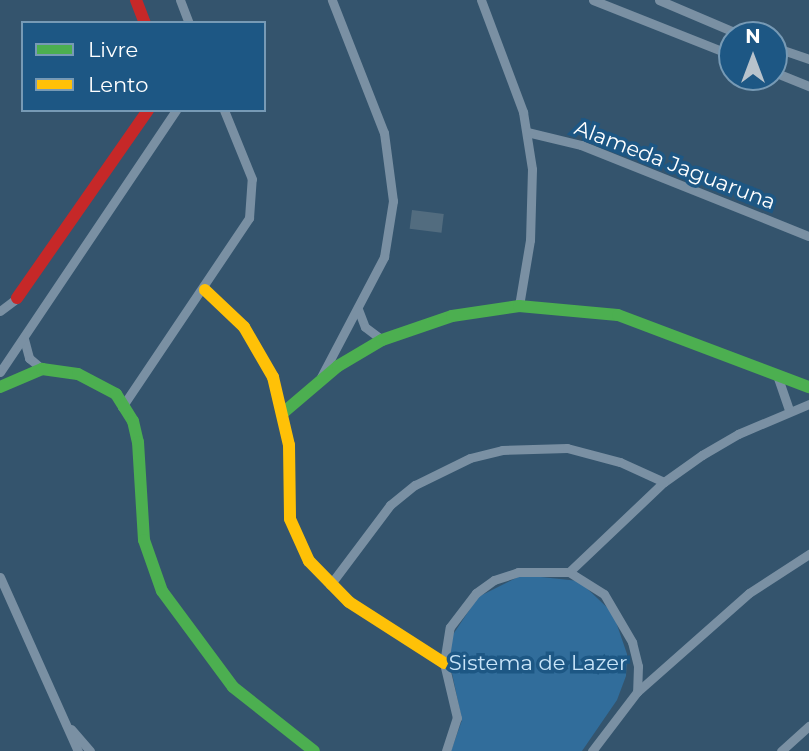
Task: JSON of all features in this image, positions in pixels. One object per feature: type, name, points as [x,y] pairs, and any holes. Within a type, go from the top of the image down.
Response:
[{"type":"street","points":[[136,0],[144,21]]},
{"type":"street","points":[[180,0],[188,21]]},
{"type":"street","points":[[320,379],[358,309],[388,238],[392,176],[383,133],[332,0]]},
{"type":"street","points":[[481,0],[527,132],[533,206],[519,306]]},
{"type":"street","points":[[593,0],[718,49]]},
{"type":"street","points":[[659,0],[718,25]]},
{"type":"street","points":[[788,52],[809,60]]},
{"type":"street","points":[[788,78],[809,86]]},
{"type":"street","points":[[0,311],[16,298],[147,112]]},
{"type":"street","points":[[0,372],[175,112]]},
{"type":"street","points":[[122,407],[205,289],[253,206],[252,179],[226,112]]},
{"type":"street","name":"Alameda Jaguaruna","points":[[527,132],[581,145],[809,236]]},
{"type":"street","points":[[205,289],[228,308],[258,349],[284,412],[293,531],[309,561],[330,585],[408,643],[444,663]]},
{"type":"street","points":[[0,298],[16,298]]},
{"type":"street","points":[[284,412],[320,379],[382,340],[452,316],[519,306],[618,316],[809,387]]},
{"type":"street","points":[[358,309],[365,327],[382,340]]},
{"type":"street","points":[[24,339],[29,358],[42,369],[98,382],[116,394],[133,421],[138,442],[144,540],[162,591],[233,687],[314,751]]},
{"type":"street","points":[[0,387],[42,369]]},
{"type":"street","points":[[776,373],[789,410]]},
{"type":"street","points":[[569,572],[664,482],[738,434],[789,410],[809,404]]},
{"type":"street","points":[[330,585],[390,505],[442,469],[470,458],[511,449],[567,448],[620,462],[664,482]]},
{"type":"street","points":[[592,751],[637,692],[758,586],[809,554]]},
{"type":"street","points":[[446,751],[457,718],[444,663],[450,627],[476,593],[494,580],[518,572],[569,572],[604,594],[625,623],[638,666],[637,692]]},
{"type":"street","points":[[0,577],[78,751]]},
{"type":"street","points":[[65,722],[90,751]]},
{"type":"street","points":[[781,751],[809,726]]},
{"type":"green space","name":"Sistema de Lazer","points":[[522,575],[579,581],[613,613],[627,654],[626,676],[617,700],[582,751],[451,751],[462,720],[450,664],[452,636],[478,597]]},
{"type":"building","points":[[412,210],[444,214],[441,233],[410,229]]},
{"type":"traffic: fast","points":[[284,412],[338,366],[382,340],[452,316],[519,306],[618,315],[809,387]]},
{"type":"traffic: fast","points":[[0,387],[42,369],[78,374],[116,394],[133,421],[138,442],[144,540],[162,591],[233,687],[314,751]]},
{"type":"traffic: slow","points":[[205,290],[244,327],[273,377],[289,445],[290,519],[309,561],[349,602],[444,663]]},
{"type":"traffic: jam","points":[[136,0],[144,21]]},
{"type":"traffic: jam","points":[[17,298],[147,112]]}]
